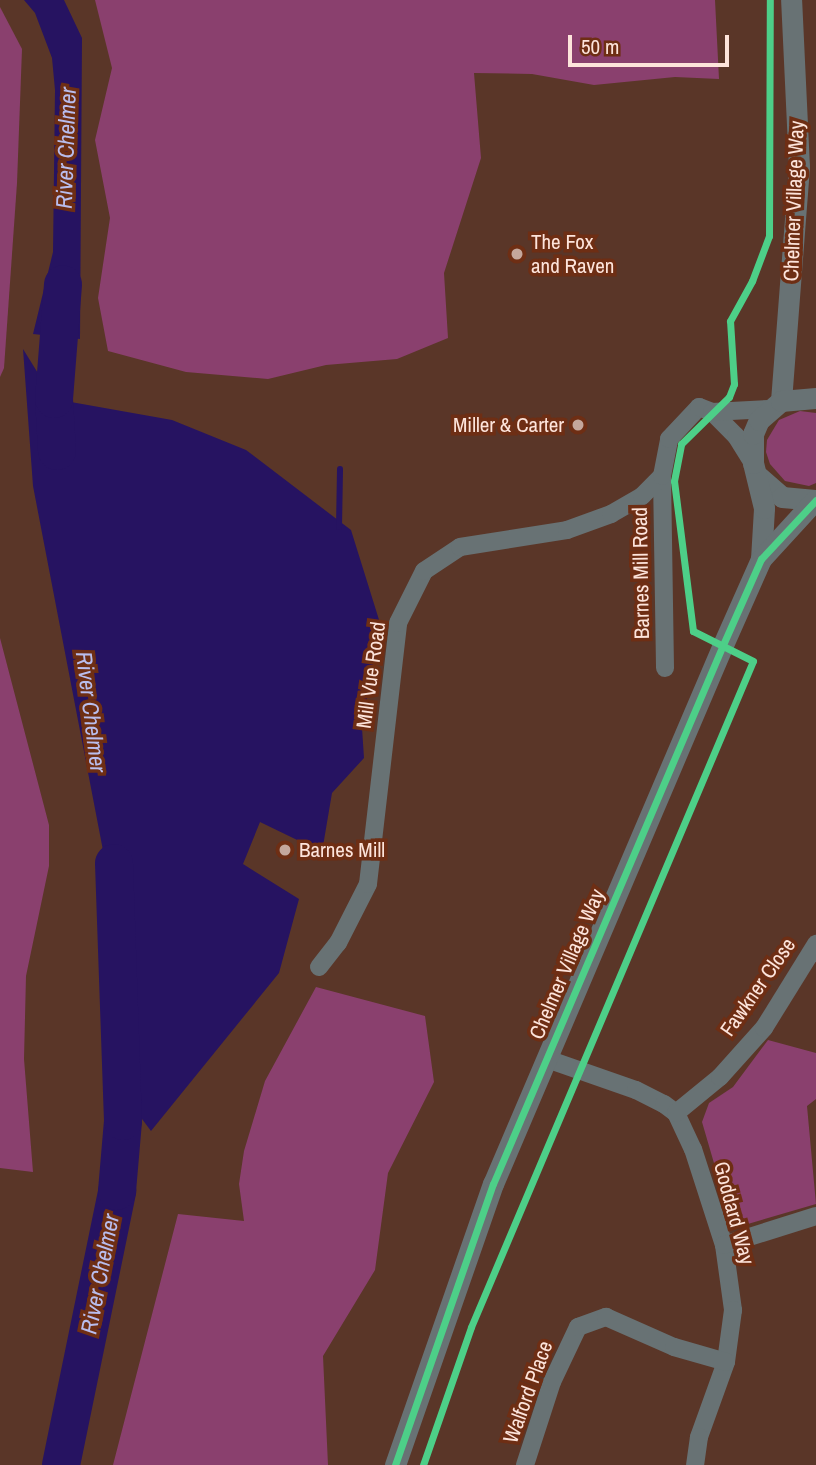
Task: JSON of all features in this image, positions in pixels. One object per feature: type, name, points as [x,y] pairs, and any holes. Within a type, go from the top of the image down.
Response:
[{"type":"street","name":"Chelmer Village Way","points":[[395,1465],[493,1184],[761,559],[764,508],[756,470],[753,434],[775,405],[799,167],[791,0]]},
{"type":"street","points":[[712,412],[816,398]]},
{"type":"street","points":[[662,476],[668,439],[699,407],[712,412],[736,436],[756,470]]},
{"type":"street","name":"Chelmer Village Way","points":[[756,470],[782,497],[816,500]]},
{"type":"street","name":"Barnes Mill Road","points":[[662,476],[665,668]]},
{"type":"street","name":"Mill Vue Road","points":[[319,967],[338,943],[368,884],[398,623],[424,571],[460,547],[568,530],[611,514],[642,496],[662,476]]},
{"type":"street","name":"Chelmer Village Way","points":[[761,559],[816,500]]},
{"type":"street","name":"Fawkner Close","points":[[677,1113],[720,1077],[764,1028],[816,943]]},
{"type":"street","points":[[547,1059],[636,1090],[677,1113]]},
{"type":"street","name":"Goddard Way","points":[[677,1113],[724,1245],[733,1310],[726,1362],[699,1437],[695,1465]]},
{"type":"street","points":[[724,1245],[816,1216]]},
{"type":"street","name":"Walford Place","points":[[525,1465],[552,1382],[578,1327],[606,1317],[674,1347],[726,1362]]},
{"type":"shaded area","points":[[95,0],[715,0],[719,79],[675,77],[594,85],[532,74],[474,73],[481,158],[444,273],[448,338],[397,359],[326,365],[268,379],[186,372],[108,351],[98,298],[110,218],[95,140],[112,68]]},
{"type":"shaded area","points":[[0,7],[22,49],[17,183],[4,368],[0,377]]},
{"type":"shaded area","points":[[800,411],[816,413],[816,483],[809,486],[785,481],[770,464],[766,452],[767,440],[779,420]]},
{"type":"shaded area","points":[[0,638],[49,825],[49,866],[26,976],[24,1059],[33,1172],[0,1168]]},
{"type":"shaded area","points":[[316,987],[425,1016],[434,1082],[388,1173],[375,1270],[323,1356],[328,1465],[113,1465],[178,1214],[244,1221],[239,1184],[244,1151],[265,1081]]},
{"type":"shaded area","points":[[768,1040],[816,1053],[816,1099],[807,1106],[816,1204],[741,1226],[730,1218],[702,1122],[709,1103],[733,1087]]},
{"type":"water","points":[[24,0],[64,0],[82,38],[80,339],[33,334],[53,252],[55,90],[52,58],[35,13]]},
{"type":"water","points":[[23,349],[54,399],[172,420],[246,450],[351,530],[380,623],[362,728],[364,758],[332,793],[322,852],[260,822],[243,864],[299,899],[279,973],[151,1131],[121,1091],[123,951],[114,907],[108,910],[106,866],[33,486]]},
{"type":"waterway","name":"River Chelmer","points":[[57,451],[54,399],[63,284]]},
{"type":"waterway","points":[[339,527],[340,469]]},
{"type":"waterway","name":"River Chelmer","points":[[61,1465],[117,1191],[123,1121],[114,863]]},
{"type":"waterway","points":[[123,1121],[139,1102]]},
{"type":"cycle path","points":[[423,1465],[471,1327],[753,661],[693,631],[674,481],[681,444],[729,397],[734,384],[730,321],[752,281],[769,236],[770,0]]},
{"type":"cycle path","points":[[395,1465],[493,1184],[722,647],[761,559],[816,500]]},
{"type":"place","name":"The Fox and Raven","points":[[517,254]]},
{"type":"place","name":"Miller & Carter","points":[[578,425]]},
{"type":"place","name":"Barnes Mill","points":[[285,850]]}]
